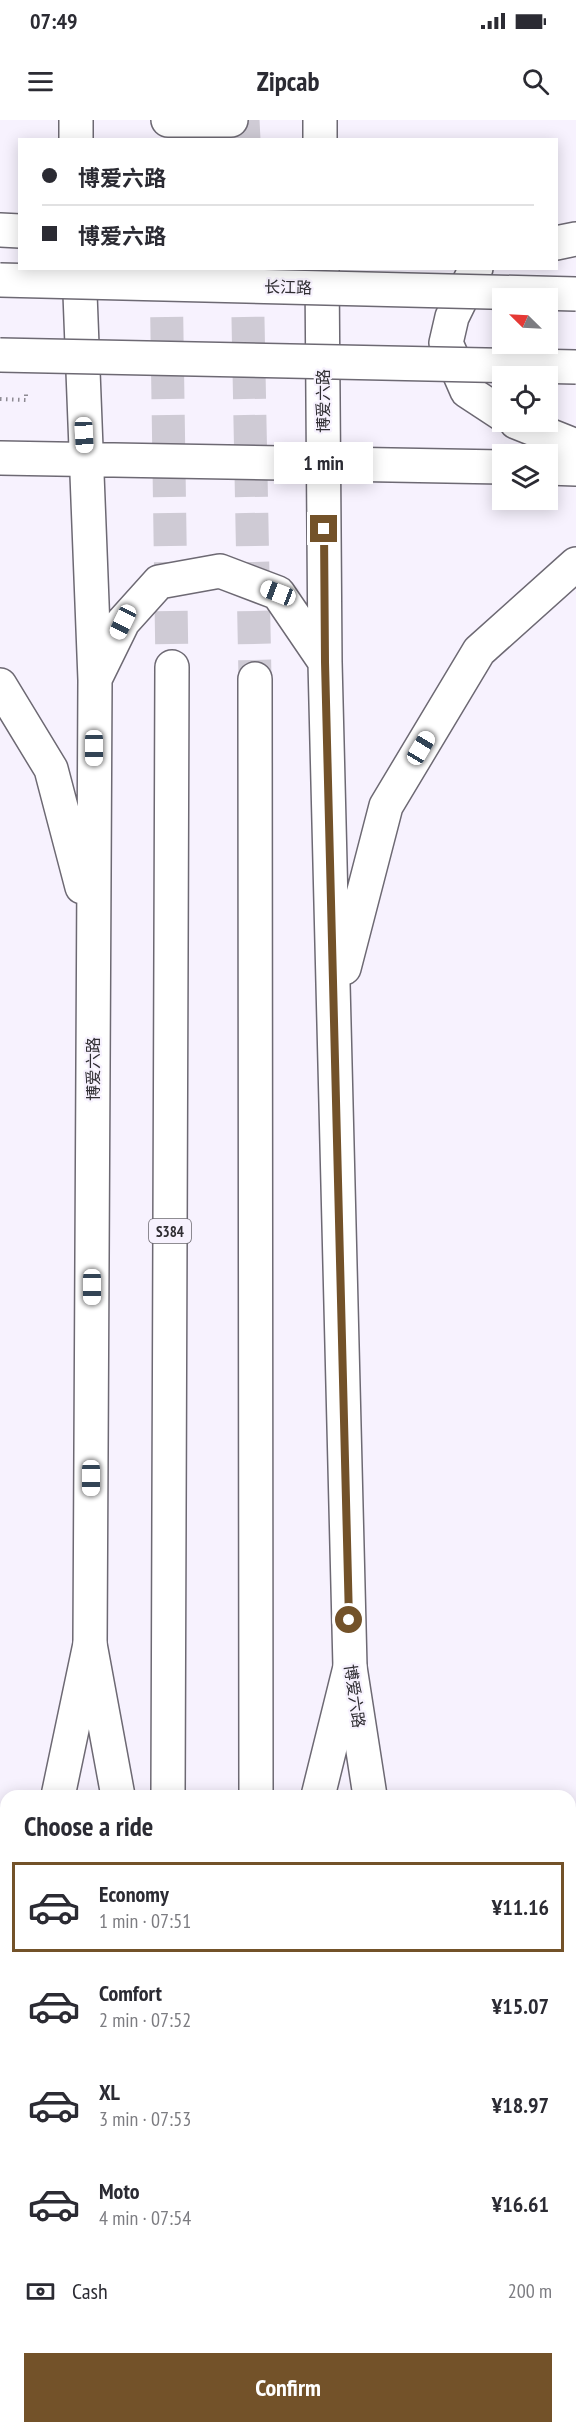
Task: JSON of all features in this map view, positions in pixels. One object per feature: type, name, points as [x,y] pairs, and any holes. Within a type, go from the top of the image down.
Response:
[{"type":"main road","points":[[76,120],[76,138]]},
{"type":"main road","points":[[168,120],[231,120]]},
{"type":"main road","points":[[320,120],[320,138]]},
{"type":"main road","points":[[558,225],[576,225]]},
{"type":"main road","points":[[0,230],[18,231]]},
{"type":"main road","points":[[558,243],[576,239]]},
{"type":"main road","name":"博爱六路","points":[[59,1790],[90,1644],[94,680],[79,270]]},
{"type":"main road","name":"博爱六路","points":[[322,270],[325,662],[350,1667],[369,1790]]},
{"type":"main road","points":[[475,270],[452,316],[446,342],[467,391],[492,407]]},
{"type":"main road","name":"长江路","points":[[0,280],[576,294]]},
{"type":"main road","points":[[0,355],[576,367]]},
{"type":"main road","points":[[541,432],[576,446]]},
{"type":"main road","points":[[0,458],[492,467]]},
{"type":"main road","points":[[558,468],[576,468]]},
{"type":"main road","points":[[335,1005],[386,806],[478,651],[576,564]]},
{"type":"main road","points":[[94,680],[123,622],[159,582],[220,571],[278,593],[325,662]]},
{"type":"main road","name":"S384","points":[[168,1790],[172,667]]},
{"type":"main road","points":[[255,679],[256,1790]]},
{"type":"main road","points":[[0,685],[51,769],[93,929]]},
{"type":"main road","points":[[90,1644],[117,1790]]},
{"type":"main road","points":[[319,1790],[350,1667]]},
{"type":"path","points":[[0,399],[26,400]]},
{"type":"tunnel","points":[[243,120],[244,138]]},
{"type":"tunnel","points":[[166,270],[172,667]]},
{"type":"tunnel","points":[[247,270],[255,679]]},
{"type":"route","points":[[324,529],[325,662],[336,1028],[349,1620]]}]
